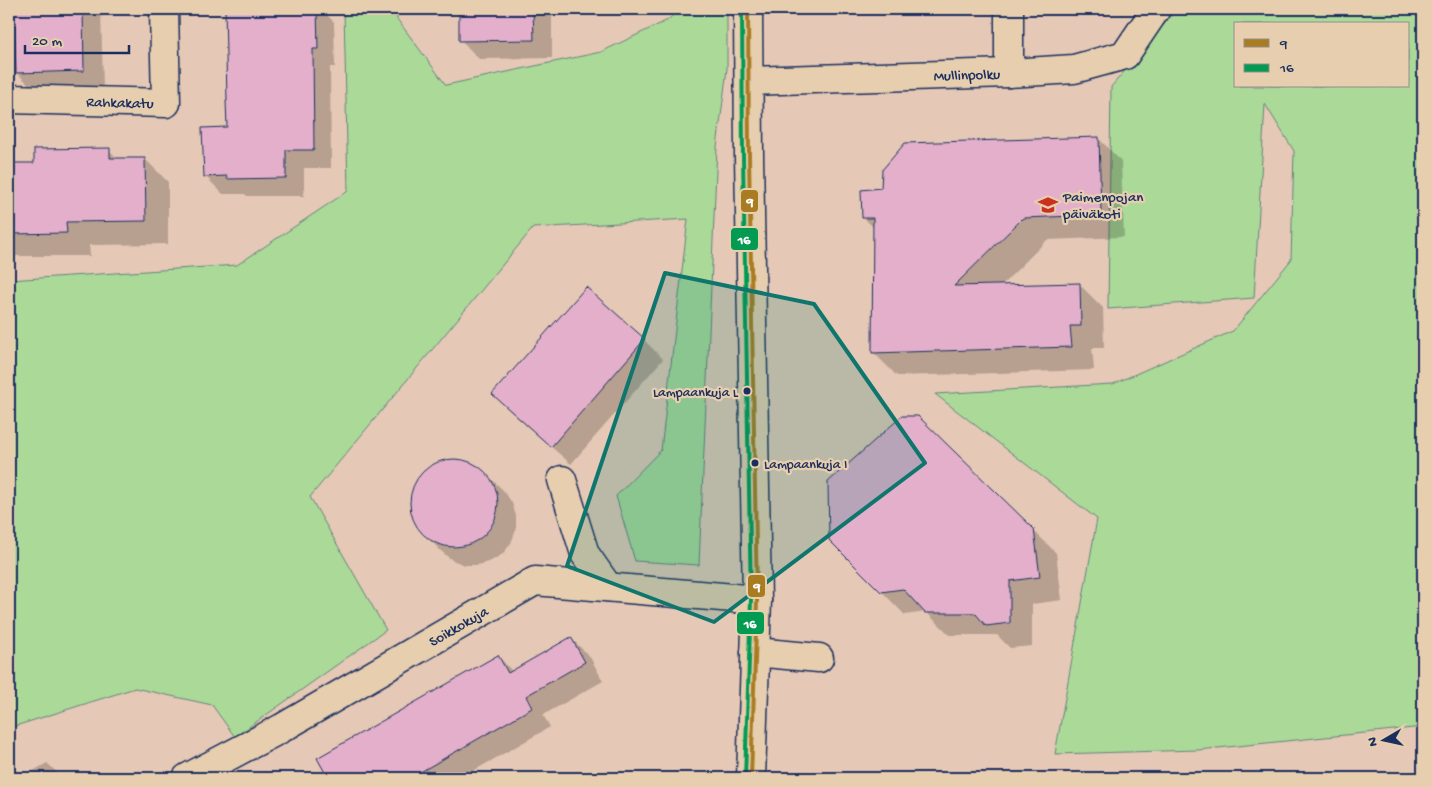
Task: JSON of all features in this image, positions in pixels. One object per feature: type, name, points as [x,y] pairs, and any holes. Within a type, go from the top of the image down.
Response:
[{"type":"street","name":"Rahkakatu","points":[[9,99],[166,103],[164,9]]},
{"type":"street","points":[[748,9],[748,156],[756,600],[751,778]]},
{"type":"street","points":[[1009,9],[1009,73]]},
{"type":"street","name":"Mullinpolku","points":[[749,81],[1009,73],[1074,69],[1125,55],[1156,9]]},
{"type":"street","points":[[562,480],[585,554],[608,587]]},
{"type":"street","name":"Soikkokuja","points":[[187,778],[282,728],[535,581],[756,600]]},
{"type":"street","points":[[755,652],[819,658]]},
{"type":"highlighted area","points":[[665,273],[814,304],[925,463],[714,622],[567,566]]},
{"type":"green space","points":[[344,9],[396,9],[397,19],[446,85],[601,52],[668,20],[679,9],[727,9],[727,69],[717,147],[699,565],[635,561],[616,496],[661,450],[688,219],[533,228],[310,497],[386,630],[235,737],[212,705],[135,688],[9,728],[9,280],[237,265],[348,191]]},
{"type":"green space","points":[[1177,9],[1423,9],[1423,727],[1198,750],[1055,754],[1097,519],[935,394],[1113,384],[1233,331],[1291,260],[1294,151],[1265,104],[1254,298],[1108,309],[1111,87]]},
{"type":"building","points":[[14,9],[83,9],[84,71],[16,73]]},
{"type":"building","points":[[225,9],[317,9],[318,49],[313,49],[314,150],[286,150],[286,178],[227,179],[227,176],[204,177],[202,128],[227,127]]},
{"type":"building","points":[[459,9],[533,9],[534,40],[459,41]]},
{"type":"building","points":[[1099,137],[1101,215],[1023,218],[954,286],[1080,283],[1081,326],[1070,326],[1072,347],[872,353],[873,218],[862,218],[861,190],[881,188],[882,170],[905,143]]},
{"type":"building","points":[[110,148],[110,158],[145,158],[146,221],[66,222],[67,233],[9,234],[9,163],[34,163],[34,149]]},
{"type":"building","points":[[586,287],[645,339],[551,447],[492,394]]},
{"type":"building","points":[[902,416],[918,416],[1034,529],[1040,577],[1010,581],[1010,623],[986,626],[975,613],[925,613],[903,589],[881,592],[829,540],[828,482]]},
{"type":"building","points":[[445,459],[463,459],[479,466],[491,478],[498,494],[498,512],[491,528],[479,540],[463,547],[445,547],[429,540],[417,528],[410,512],[410,494],[417,478],[429,466]]},
{"type":"building","points":[[571,637],[585,662],[526,696],[532,708],[410,778],[328,778],[317,758],[498,655],[508,673]]},
{"type":"transit line","name":"16","points":[[742,9],[751,600],[745,778]]},
{"type":"transit line","name":"9","points":[[748,9],[757,600],[751,778]]},
{"type":"place","name":"Paimenpojan päiväkoti","points":[[1048,205]]},
{"type":"place","name":"Lampaankuja L","points":[[747,391]]},
{"type":"place","name":"Lampaankuja I","points":[[755,463]]}]
